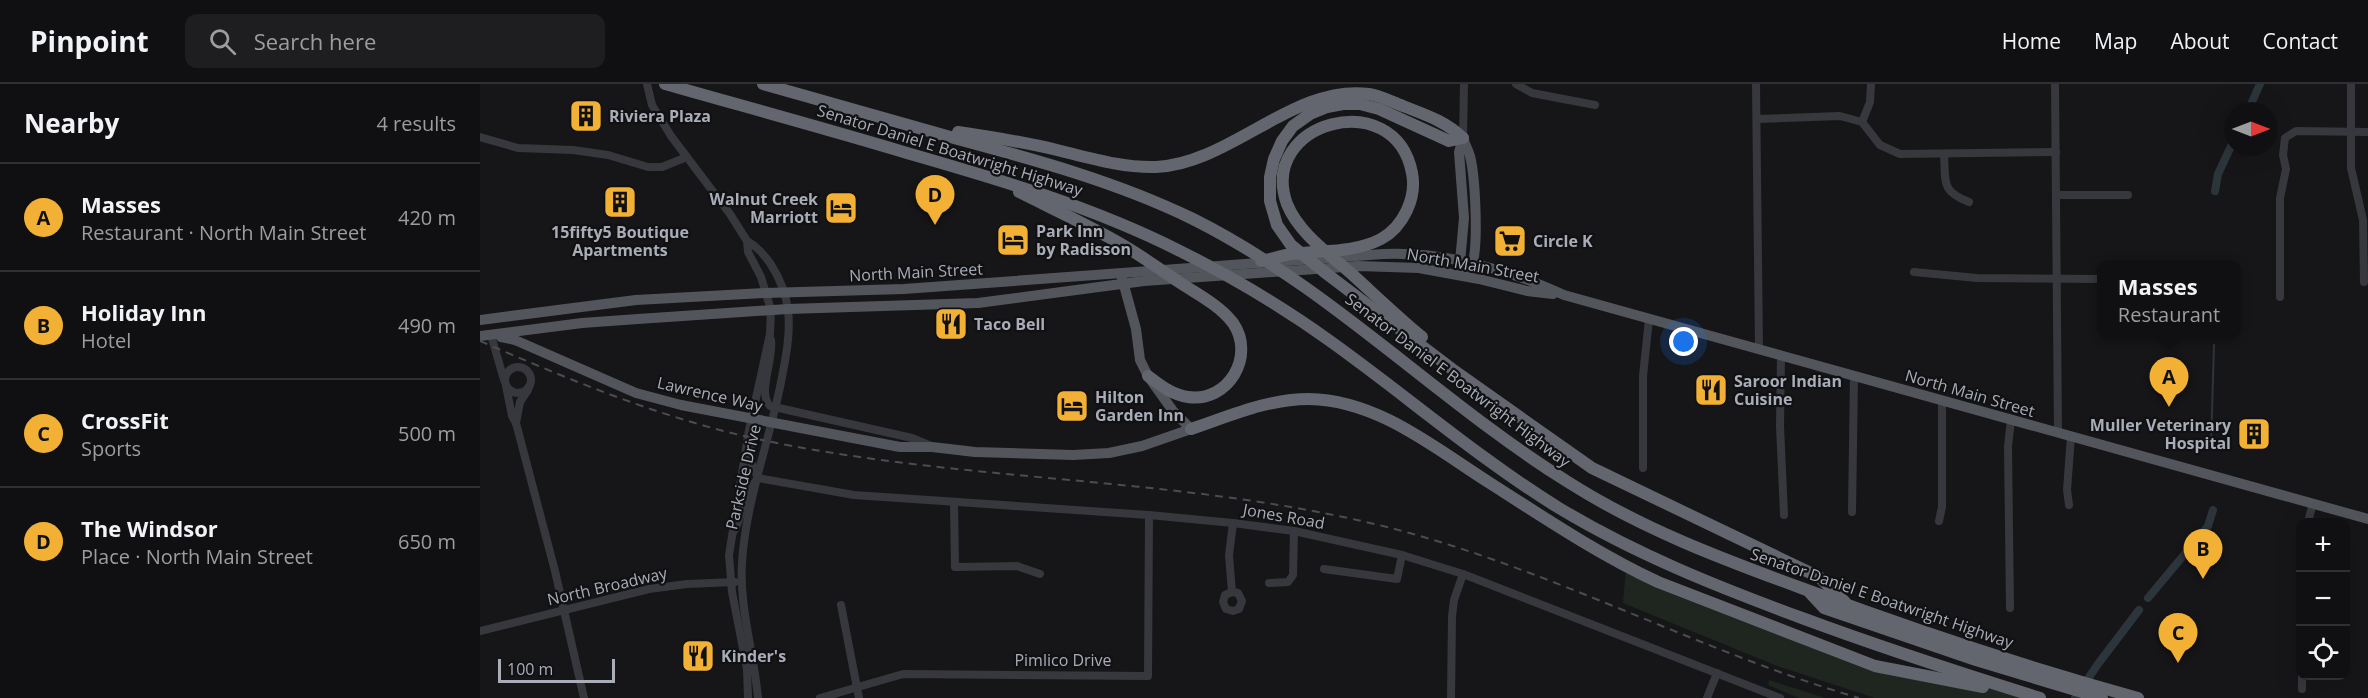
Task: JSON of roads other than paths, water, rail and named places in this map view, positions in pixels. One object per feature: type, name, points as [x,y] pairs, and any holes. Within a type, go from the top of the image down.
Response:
[{"type":"highway","name":"Senator Daniel E Boatwright Highway","points":[[665,84],[989,176],[1054,197],[1126,226],[1180,251],[1248,288],[1328,339],[1478,454],[1520,483],[1578,519],[1640,552],[1794,615],[1924,661],[2040,698]]},
{"type":"highway","name":"Senator Daniel E Boatwright Highway","points":[[763,84],[1101,180],[1196,221],[1257,254],[1293,278],[1508,442],[1586,494],[1676,541],[1848,606],[2063,682],[2138,698]]},
{"type":"highway","points":[[910,125],[1007,139],[1126,166],[1158,167],[1183,163],[1210,152],[1309,102],[1330,95],[1347,93],[1369,94],[1432,117],[1449,125],[1463,138]]},
{"type":"highway","points":[[1463,138],[1449,141],[1379,109],[1360,104],[1327,106],[1293,126],[1282,141],[1274,159],[1270,177],[1270,201],[1277,225],[1291,245],[1456,372],[1592,468],[1819,577],[1848,606]]},
{"type":"highway","points":[[1256,263],[1290,254],[1359,252],[1383,238],[1399,223],[1409,204],[1413,179],[1411,164],[1404,150],[1388,131],[1359,120],[1338,120],[1320,126],[1301,139],[1288,158],[1283,180],[1287,203],[1302,229],[1435,349],[1456,372]]},
{"type":"highway","points":[[989,176],[1122,244],[1219,308],[1233,323],[1240,339],[1241,357],[1235,374],[1227,385],[1215,393],[1203,397],[1188,397],[1170,392],[1148,376]]},
{"type":"highway","points":[[1191,429],[1266,403],[1310,399],[1338,402],[1365,410],[1409,431],[1607,555],[1658,582],[1875,666],[2040,698]]},
{"type":"highway","points":[[1807,590],[1824,608],[1976,660],[2063,682],[2102,698]]},
{"type":"main road","points":[[1463,138],[1459,152],[1464,218],[1460,262],[1466,277]]},
{"type":"main road","points":[[1463,138],[1470,158],[1476,244],[1473,265],[1466,277]]},
{"type":"main road","name":"North Main Street","points":[[1359,252],[1408,253],[1460,262],[1529,279],[1564,295],[2368,519]]},
{"type":"main road","name":"North Main Street","points":[[480,320],[636,300],[784,292],[904,289],[1256,263]]},
{"type":"main road","name":"North Main Street","points":[[485,335],[582,323],[771,310],[978,303],[1144,281],[1377,266],[1419,268],[1527,291],[1564,295]]},
{"type":"main road","points":[[1126,272],[1124,284],[1136,329],[1140,360],[1148,376],[1173,411],[1191,429]]},
{"type":"main road","points":[[480,314],[506,316]]},
{"type":"main road","name":"Lawrence Way","points":[[485,335],[515,340],[636,393],[681,405],[900,447],[933,447],[995,453],[1073,455],[1109,453],[1142,446],[1191,429]]},
{"type":"street","name":"Parkside Drive","points":[[647,84],[652,105],[671,136],[730,214],[747,242],[748,252],[761,277],[771,310],[770,334],[749,430],[729,555],[731,582],[744,650],[748,698]]},
{"type":"street","points":[[1463,138],[1464,84]]},
{"type":"street","points":[[1516,84],[1532,93],[1595,105]]},
{"type":"street","points":[[1756,84],[1759,350]]},
{"type":"street","points":[[1862,122],[1870,102],[1870,84]]},
{"type":"street","points":[[2055,84],[2058,432]]},
{"type":"street","points":[[2351,84],[2351,168],[2363,220],[2364,282]]},
{"type":"street","points":[[1757,118],[1840,116],[1862,122],[1880,146],[1900,154],[2056,153]]},
{"type":"street","points":[[2280,297],[2280,198],[2286,169],[2283,155],[2284,138],[2296,131],[2368,132]]},
{"type":"street","points":[[480,137],[518,148],[573,150],[608,155],[648,167],[662,167],[687,157]]},
{"type":"street","points":[[1944,154],[1946,184],[1949,192],[1969,202]]},
{"type":"street","points":[[2056,195],[2128,195]]},
{"type":"street","name":"Parkside Drive","points":[[747,242],[757,246],[774,270],[784,292],[788,309],[786,359],[745,536],[742,582],[756,667],[758,698]]},
{"type":"street","points":[[1914,272],[1977,278],[2097,279]]},
{"type":"street","points":[[1643,468],[1643,376],[1648,319]]},
{"type":"street","points":[[770,334],[773,351],[765,392],[766,402],[775,407]]},
{"type":"street","points":[[485,335],[505,384],[512,416],[516,423],[584,698]]},
{"type":"street","points":[[1781,356],[1780,426],[1784,515]]},
{"type":"street","points":[[516,423],[520,402],[529,388],[531,377],[524,368],[511,368],[506,374],[505,384],[509,390],[517,394],[529,388]]},
{"type":"street","points":[[1852,512],[1854,376]]},
{"type":"street","points":[[1939,521],[1942,507],[1942,400]]},
{"type":"street","name":"Lawrence Way","points":[[775,407],[912,438],[933,447]]},
{"type":"street","points":[[2010,608],[2008,446],[2011,420]]},
{"type":"street","points":[[732,536],[741,521],[750,486],[758,478],[751,462],[749,430]]},
{"type":"street","points":[[2069,505],[2067,490],[2071,436]]},
{"type":"street","name":"Jones Road","points":[[758,478],[854,495],[1149,515],[1294,531],[1402,555],[1463,574],[1780,698]]},
{"type":"street","points":[[954,503],[955,567],[1017,566],[1040,574]]},
{"type":"street","points":[[2309,518],[2313,503]]},
{"type":"street","name":"Pimlico Drive","points":[[820,698],[903,674],[1148,676],[1149,515]]},
{"type":"street","points":[[1232,592],[1229,555],[1233,523]]},
{"type":"street","points":[[1269,583],[1288,582],[1293,575],[1294,531]]},
{"type":"street","points":[[1324,569],[1397,579],[1402,555]]},
{"type":"street","points":[[1451,698],[1452,616],[1454,600],[1463,574]]},
{"type":"street","name":"North Broadway","points":[[480,631],[649,589],[687,584],[742,582]]},
{"type":"street","points":[[841,605],[859,698]]},
{"type":"street","points":[[1707,698],[1717,673]]},
{"type":"street","points":[[2301,689],[2302,680]]},
{"type":"waterway","points":[[2252,102],[2260,84]]},
{"type":"waterway","points":[[2215,191],[2218,174],[2226,156]]},
{"type":"waterway","points":[[2211,445],[2214,345]]},
{"type":"waterway","points":[[2148,598],[2208,526],[2213,510]]},
{"type":"waterway","points":[[2075,698],[2139,610]]},
{"type":"railway","points":[[480,341],[587,386],[660,412],[734,434],[772,442],[918,465],[1211,495],[1357,520],[1485,557],[1796,678],[1859,698]]},
{"type":"place","name":"Riviera Plaza","points":[[586,116]]},
{"type":"place","name":"15fifty5 Boutique Apartments","points":[[620,202]]},
{"type":"place","name":"Walnut Creek Marriott","points":[[841,208]]},
{"type":"place","name":"The Windsor","points":[[935,225]]},
{"type":"place","name":"Park Inn by Radisson","points":[[1013,240]]},
{"type":"place","name":"Circle K","points":[[1510,241]]},
{"type":"place","name":"Taco Bell","points":[[951,324]]},
{"type":"place","name":"Saroor Indian Cuisine","points":[[1711,390]]},
{"type":"place","name":"Hilton Garden Inn","points":[[1072,406]]},
{"type":"place","name":"Masses","points":[[2169,407]]},
{"type":"place","name":"Muller Veterinary Hospital","points":[[2254,434]]},
{"type":"place","name":"Holiday Inn","points":[[2203,579]]},
{"type":"place","name":"Kinder's","points":[[698,656]]},
{"type":"place","name":"CrossFit","points":[[2178,663]]}]
